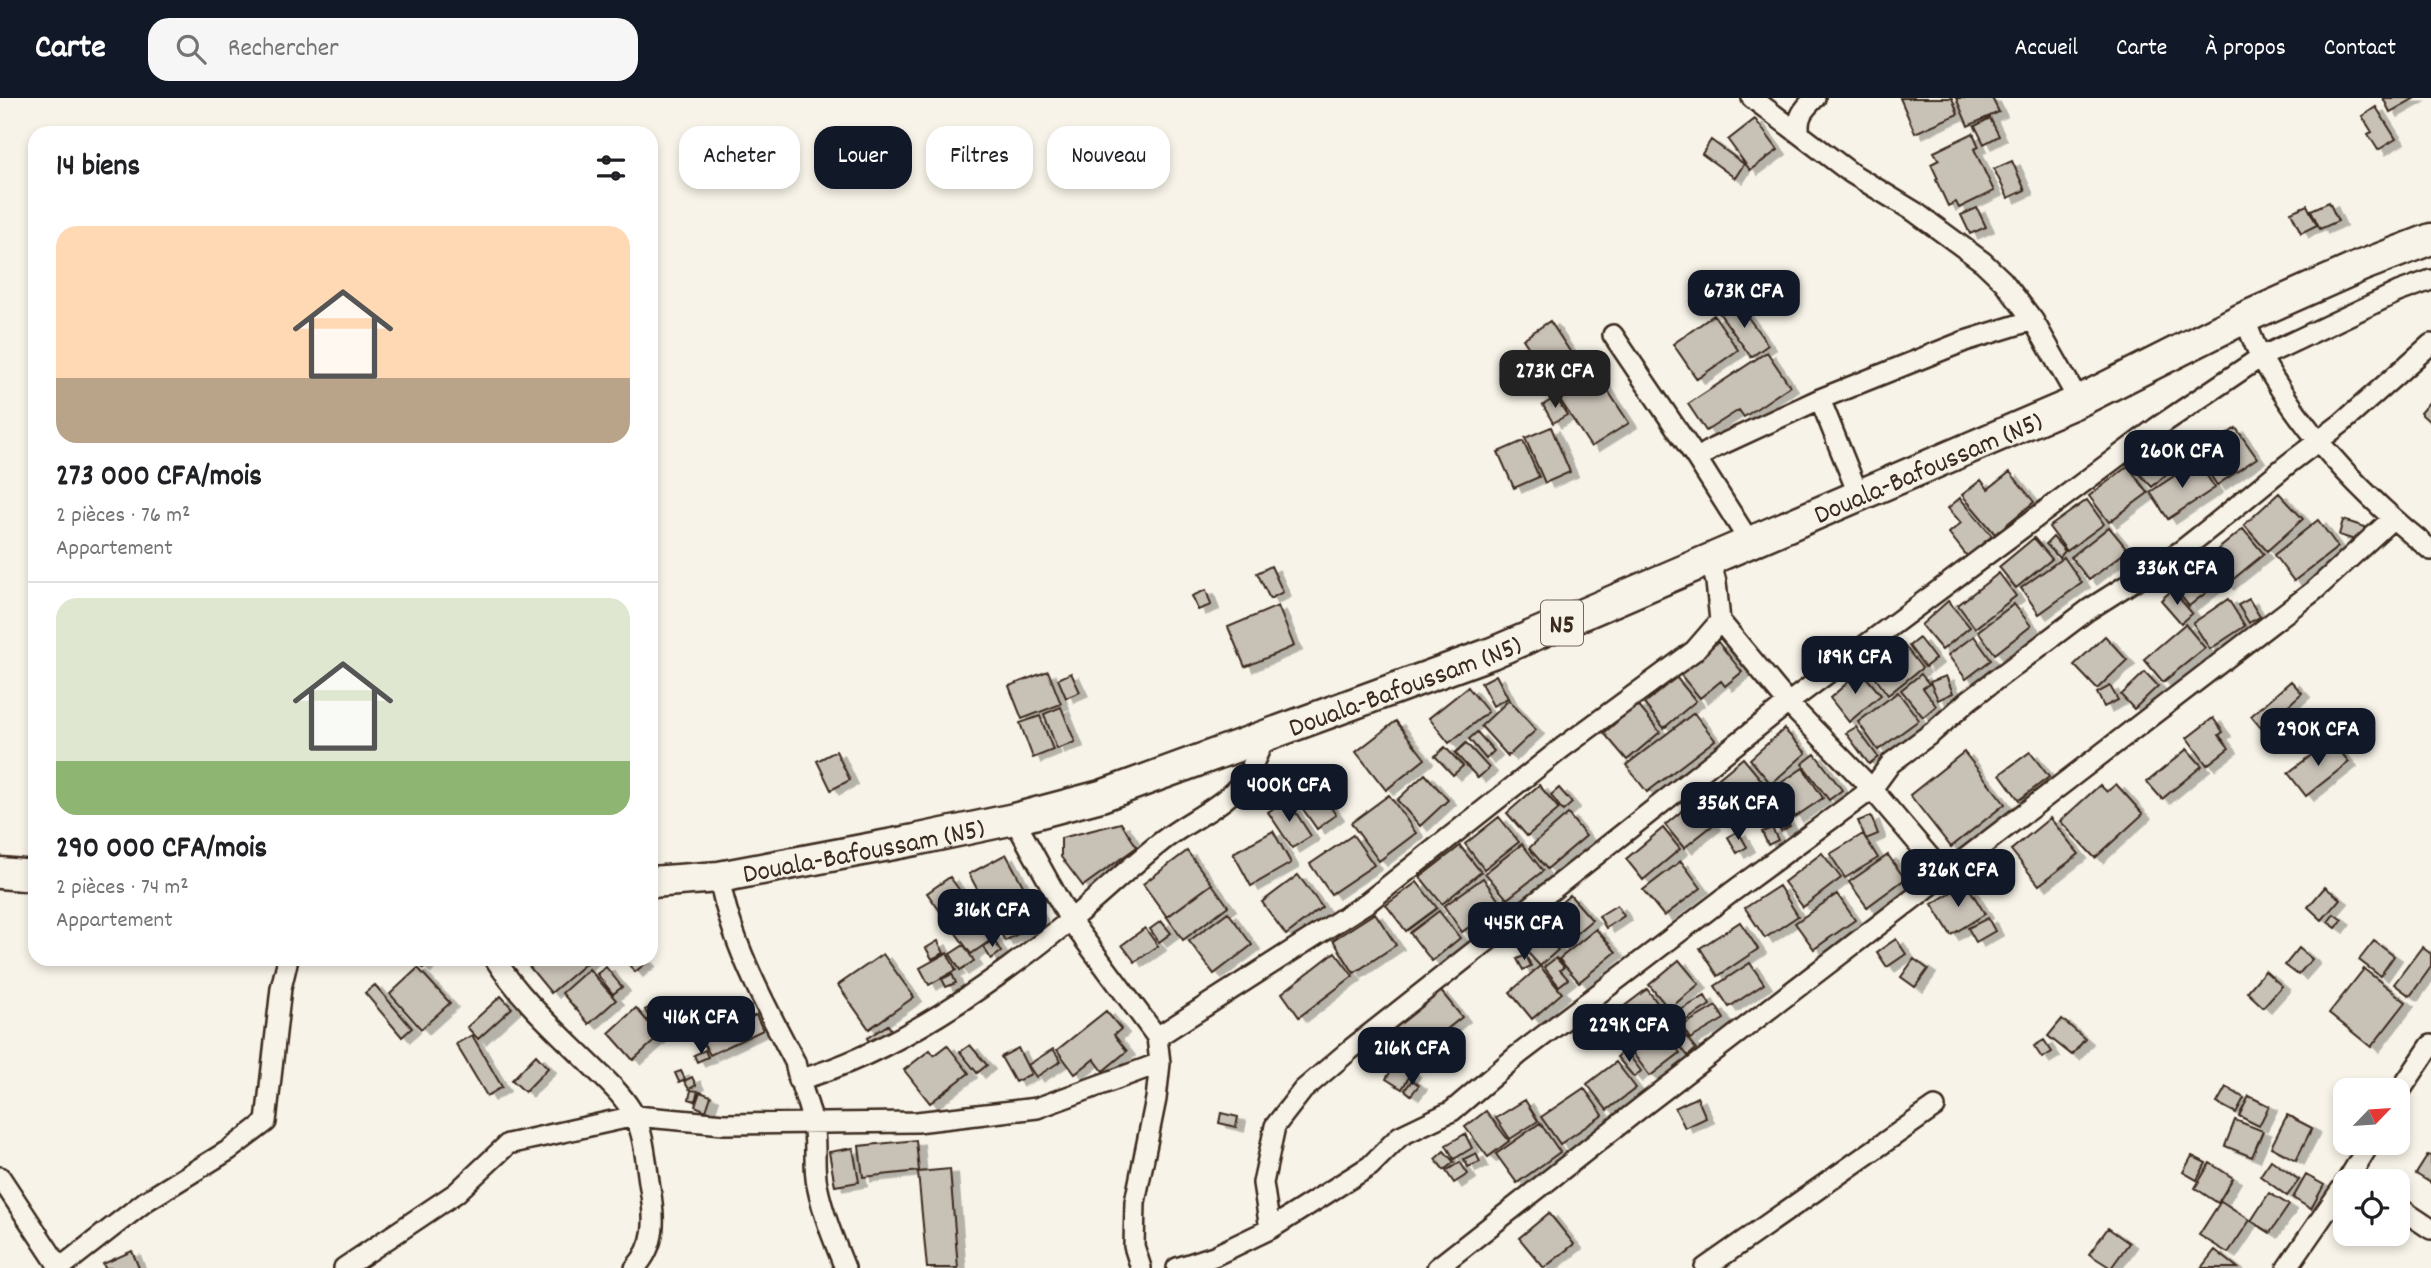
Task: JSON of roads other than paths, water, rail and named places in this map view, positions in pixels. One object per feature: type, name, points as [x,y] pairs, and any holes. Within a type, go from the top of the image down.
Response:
[{"type":"highway","name":"Douala-Bafoussam (N5)","points":[[658,881],[719,877],[915,840],[1014,819],[1101,796],[1492,653],[2078,401],[2244,318],[2431,239]]},
{"type":"highway","points":[[0,873],[28,875]]},
{"type":"street","points":[[1752,98],[1851,173],[1915,212],[1983,262],[2003,281],[2033,320],[2078,401]]},
{"type":"street","points":[[1800,134],[1797,123],[1802,110],[1815,98]]},
{"type":"street","points":[[1270,1229],[1263,1183],[1275,1126],[1303,1090],[1378,1027],[1788,703],[2156,428],[2260,357],[2398,292],[2431,280]]},
{"type":"street","points":[[2244,318],[2260,357],[2316,441],[2392,519],[2431,550]]},
{"type":"street","points":[[1697,459],[1714,448],[1820,399],[1965,341],[2033,320]]},
{"type":"street","points":[[1613,335],[1749,541]]},
{"type":"street","points":[[1177,1268],[1214,1256],[1270,1229],[1370,1166],[1400,1136],[1452,1111],[1528,1047],[1872,789],[1891,763],[1933,732],[1969,700],[2088,610],[2181,551],[2342,423],[2431,344]]},
{"type":"street","points":[[1820,399],[1859,496]]},
{"type":"street","points":[[1437,1268],[1643,1106],[2315,590],[2392,519]]},
{"type":"street","points":[[1710,560],[1716,582],[1720,621],[1788,703],[1872,789],[1945,875]]},
{"type":"street","points":[[1157,1037],[1368,902],[1562,748],[1694,651],[1720,621]]},
{"type":"street","points":[[798,1080],[846,1065],[912,1030],[988,983],[1070,920],[1163,840],[1235,790],[1253,765],[1266,734]]},
{"type":"street","points":[[1014,819],[1070,920],[1157,1037],[1160,1063],[1156,1099],[1135,1202],[1134,1246],[1141,1268]]},
{"type":"street","points":[[719,877],[724,904],[745,960],[795,1062],[798,1080],[813,1122],[817,1186],[845,1268]]},
{"type":"street","points":[[0,1177],[60,1268],[146,1201],[229,1150],[266,1122],[281,988],[286,966]]},
{"type":"street","points":[[501,966],[521,991],[619,1093],[635,1116],[654,1208],[648,1254],[635,1268]]},
{"type":"street","points":[[2409,1078],[2431,1045]]},
{"type":"street","points":[[344,1268],[456,1193],[509,1144],[635,1116],[724,1124],[917,1122],[1038,1108],[1160,1063]]},
{"type":"street","points":[[1705,1268],[1935,1107]]},
{"type":"street","points":[[2287,1268],[2333,1206]]},
{"type":"street","points":[[2410,1215],[2431,1229]]}]
